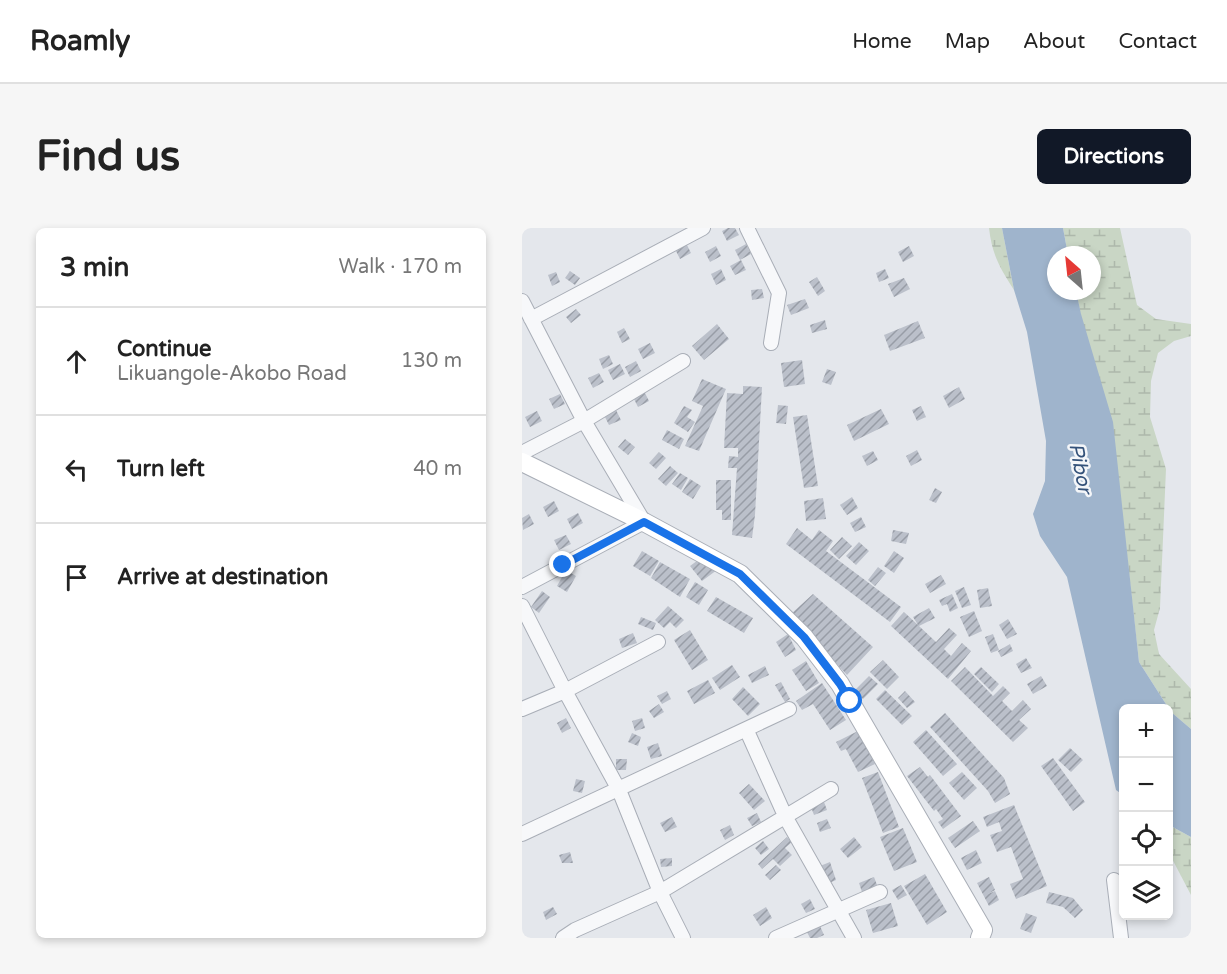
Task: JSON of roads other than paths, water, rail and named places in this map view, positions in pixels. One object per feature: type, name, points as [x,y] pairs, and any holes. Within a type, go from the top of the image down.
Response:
[{"type":"street","points":[[531,319],[703,228]]},
{"type":"street","points":[[747,228],[779,293],[771,343]]},
{"type":"street","points":[[522,301],[584,421],[644,522]]},
{"type":"street","points":[[522,453],[584,421],[683,361]]},
{"type":"street","points":[[522,462],[644,522],[740,574],[804,637],[840,684],[983,935]]},
{"type":"street","points":[[522,587],[644,522]]},
{"type":"street","points":[[522,606],[619,790],[660,892],[683,938]]},
{"type":"street","points":[[522,709],[565,691],[658,642]]},
{"type":"street","points":[[522,834],[747,731],[789,709]]},
{"type":"street","points":[[747,731],[786,818],[854,938]]},
{"type":"street","points":[[563,938],[575,930],[660,892],[831,789]]},
{"type":"street","points":[[1114,880],[1121,938]]},
{"type":"street","points":[[776,938],[880,892]]},
{"type":"water","name":"Pibor","points":[[1002,228],[1063,228],[1066,246],[1047,246],[1047,300],[1078,300],[1113,422],[1139,662],[1166,704],[1119,704],[1119,792],[1116,790],[1067,577],[1040,536],[1033,514],[1045,481],[1046,441],[1027,332],[1014,290]]},
{"type":"water","points":[[1173,714],[1191,729],[1191,837],[1173,827]]}]
